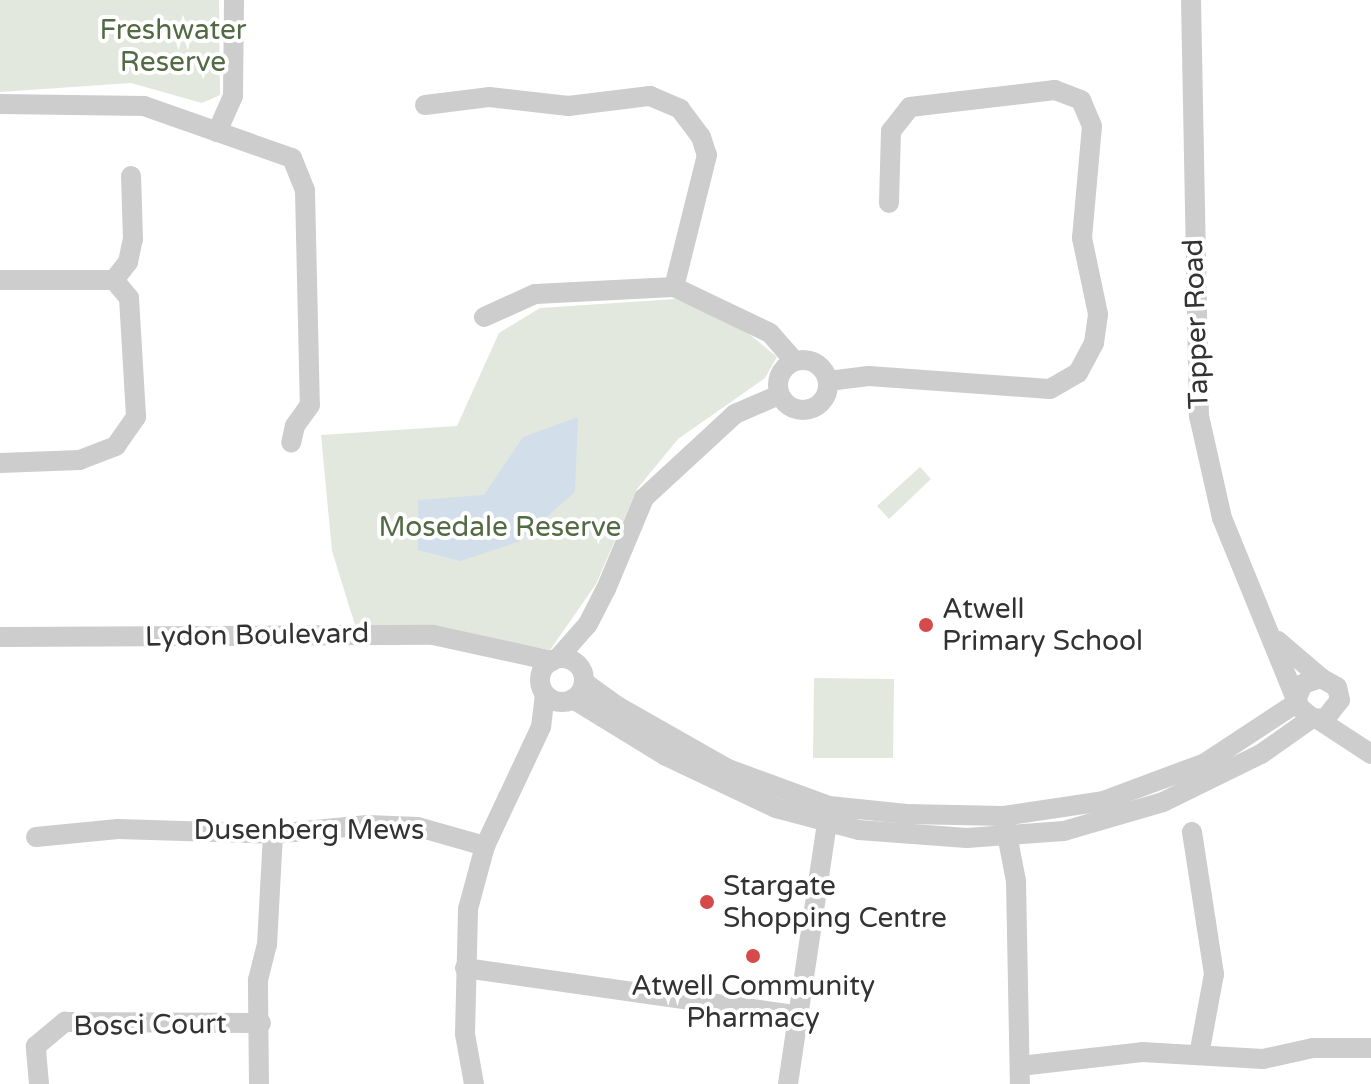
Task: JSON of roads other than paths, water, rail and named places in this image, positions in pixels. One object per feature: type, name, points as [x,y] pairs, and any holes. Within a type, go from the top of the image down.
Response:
[{"type":"street","points":[[217,132],[233,96],[234,0]]},
{"type":"street","name":"Tapper Road","points":[[1191,0],[1199,416],[1222,518],[1298,699]]},
{"type":"street","points":[[828,381],[869,376],[1050,389],[1078,373],[1094,343],[1098,314],[1082,238],[1092,126],[1081,100],[1055,90],[910,107],[891,131],[889,203]]},
{"type":"street","points":[[425,105],[489,97],[568,106],[650,96],[680,109],[707,155],[674,287]]},
{"type":"street","points":[[0,104],[144,106],[292,158],[305,191],[310,405],[295,426],[291,443]]},
{"type":"street","points":[[114,280],[128,262],[133,239],[131,176]]},
{"type":"street","points":[[0,280],[114,280]]},
{"type":"street","points":[[0,463],[80,460],[116,446],[136,417],[129,298],[114,280]]},
{"type":"street","points":[[484,317],[535,294],[674,287],[770,333],[794,361],[817,364],[828,381],[824,400],[809,410],[794,409],[779,395],[779,374],[794,361]]},
{"type":"street","points":[[474,1084],[465,1034],[465,968],[468,909],[485,846],[541,727],[564,688],[588,624],[644,498],[735,414],[779,395]]},
{"type":"street","points":[[564,688],[542,670],[588,624]]},
{"type":"street","name":"Lydon Boulevard","points":[[0,637],[398,634],[473,640],[555,660],[564,688]]},
{"type":"street","name":"Tapper Road","points":[[1273,635],[1321,678]]},
{"type":"street","name":"Lydon Boulevard","points":[[513,652],[564,688],[722,786],[906,835],[1012,826],[1064,831],[1163,802],[1261,754],[1315,719]]},
{"type":"street","points":[[1321,678],[1337,687],[1340,700],[1367,750],[1315,719],[1298,699],[1303,684],[1321,678]]},
{"type":"street","name":"Lydon Boulevard","points":[[1012,826],[1159,783],[1249,739],[1298,699]]},
{"type":"street","points":[[1315,719],[1331,716],[1340,700]]},
{"type":"street","points":[[788,1084],[828,815]]},
{"type":"street","name":"Dusenberg Mews","points":[[36,837],[118,829],[273,834],[330,825],[418,827],[485,846]]},
{"type":"street","points":[[1012,826],[1022,864],[1016,881],[1020,1075],[1142,1052],[1263,1059],[1313,1048],[1371,1048]]},
{"type":"street","points":[[1192,832],[1214,974],[1199,1055]]},
{"type":"street","points":[[259,1084],[261,1023],[258,980],[267,945],[273,834]]},
{"type":"street","points":[[465,968],[796,1015]]},
{"type":"street","name":"Bosci Court","points":[[39,1084],[36,1046],[65,1022],[261,1023]]},
{"type":"place","name":"Atwell Primary School","points":[[926,625]]},
{"type":"place","name":"Stargate Shopping Centre","points":[[707,902]]},
{"type":"place","name":"Atwell Community Pharmacy","points":[[753,956]]},
{"type":"park label","name":"Freshwater Reserve","points":[[173,46]]},
{"type":"park label","name":"Mosedale Reserve","points":[[500,527]]}]
